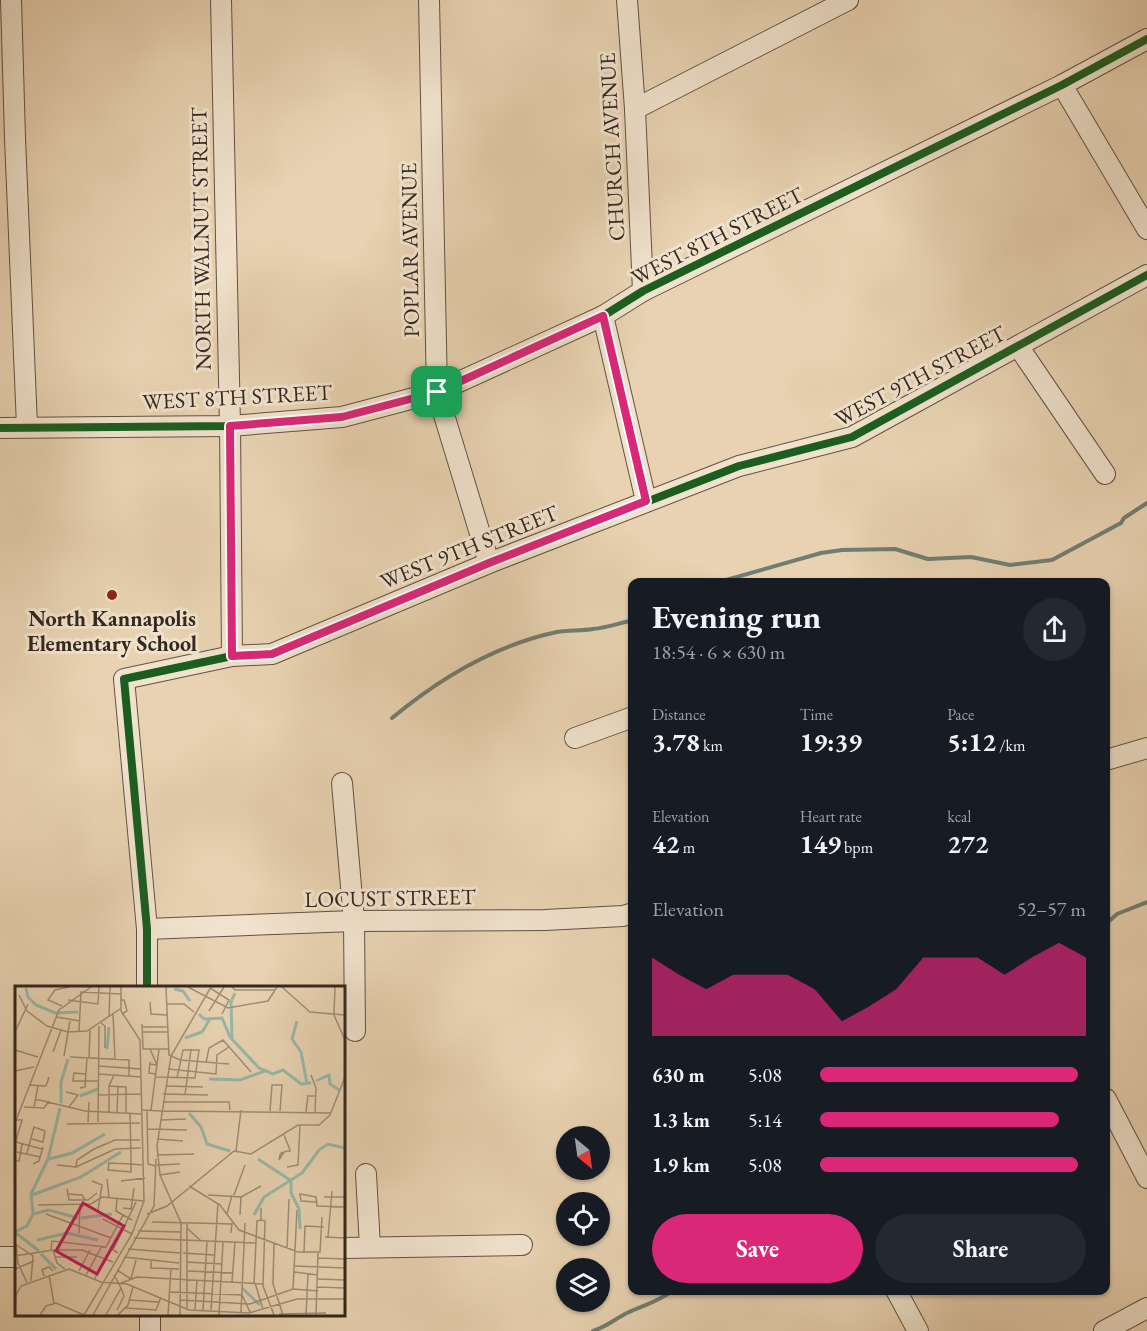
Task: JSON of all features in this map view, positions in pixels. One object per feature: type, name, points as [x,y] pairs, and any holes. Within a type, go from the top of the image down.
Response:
[{"type":"street","points":[[11,0],[7,138],[27,426]]},
{"type":"street","name":"NORTH WALNUT STREET","points":[[221,0],[230,426],[232,656]]},
{"type":"street","name":"POPLAR AVENUE","points":[[429,0],[437,392],[489,563]]},
{"type":"street","name":"CHURCH AVENUE","points":[[627,0],[635,109],[643,291]]},
{"type":"street","points":[[635,109],[848,0]]},
{"type":"street","name":"WEST 8TH STREET","points":[[0,428],[230,426],[342,417],[437,392],[603,316],[643,291],[1146,42]]},
{"type":"street","points":[[1062,85],[1147,229]]},
{"type":"street","name":"WEST 9TH STREET","points":[[147,929],[124,678],[232,656],[272,654],[489,563],[739,466],[852,437],[1147,275]]},
{"type":"street","points":[[603,316],[646,501]]},
{"type":"street","points":[[1018,346],[1105,474]]},
{"type":"street","points":[[575,738],[628,719]]},
{"type":"street","points":[[1110,759],[1147,748]]},
{"type":"street","points":[[342,783],[354,921],[355,1031]]},
{"type":"street","name":"LOCUST STREET","points":[[147,929],[354,921],[545,920],[628,914]]},
{"type":"street","points":[[147,929],[147,986]]},
{"type":"street","points":[[1110,1108],[1147,1178]]},
{"type":"street","points":[[366,1174],[370,1247]]},
{"type":"street","points":[[345,1248],[522,1245]]},
{"type":"street","points":[[899,1295],[918,1331]]},
{"type":"street","points":[[1104,1331],[1147,1308]]},
{"type":"waterway","points":[[733,578],[821,553],[842,550],[895,549],[928,559],[971,557],[1010,565],[1052,560],[1121,523],[1124,518],[1147,503]]},
{"type":"waterway","points":[[392,718],[429,690],[490,654],[557,632],[588,630],[628,621]]},
{"type":"waterway","points":[[1110,920],[1117,914],[1147,902]]},
{"type":"waterway","points":[[593,1331],[666,1295]]},
{"type":"cycle path","points":[[0,428],[230,426],[342,417],[437,392],[603,316],[643,291],[1062,85],[1147,39]]},
{"type":"cycle path","points":[[147,986],[147,929],[124,679],[232,656],[272,654],[489,563],[739,466],[852,437],[1147,275]]},
{"type":"place","name":"North Kannapolis Elementary School","points":[[112,595]]},
{"type":"route","points":[[603,316],[646,501],[489,563],[272,654],[232,656],[230,426],[342,417],[437,392],[603,316]]}]
